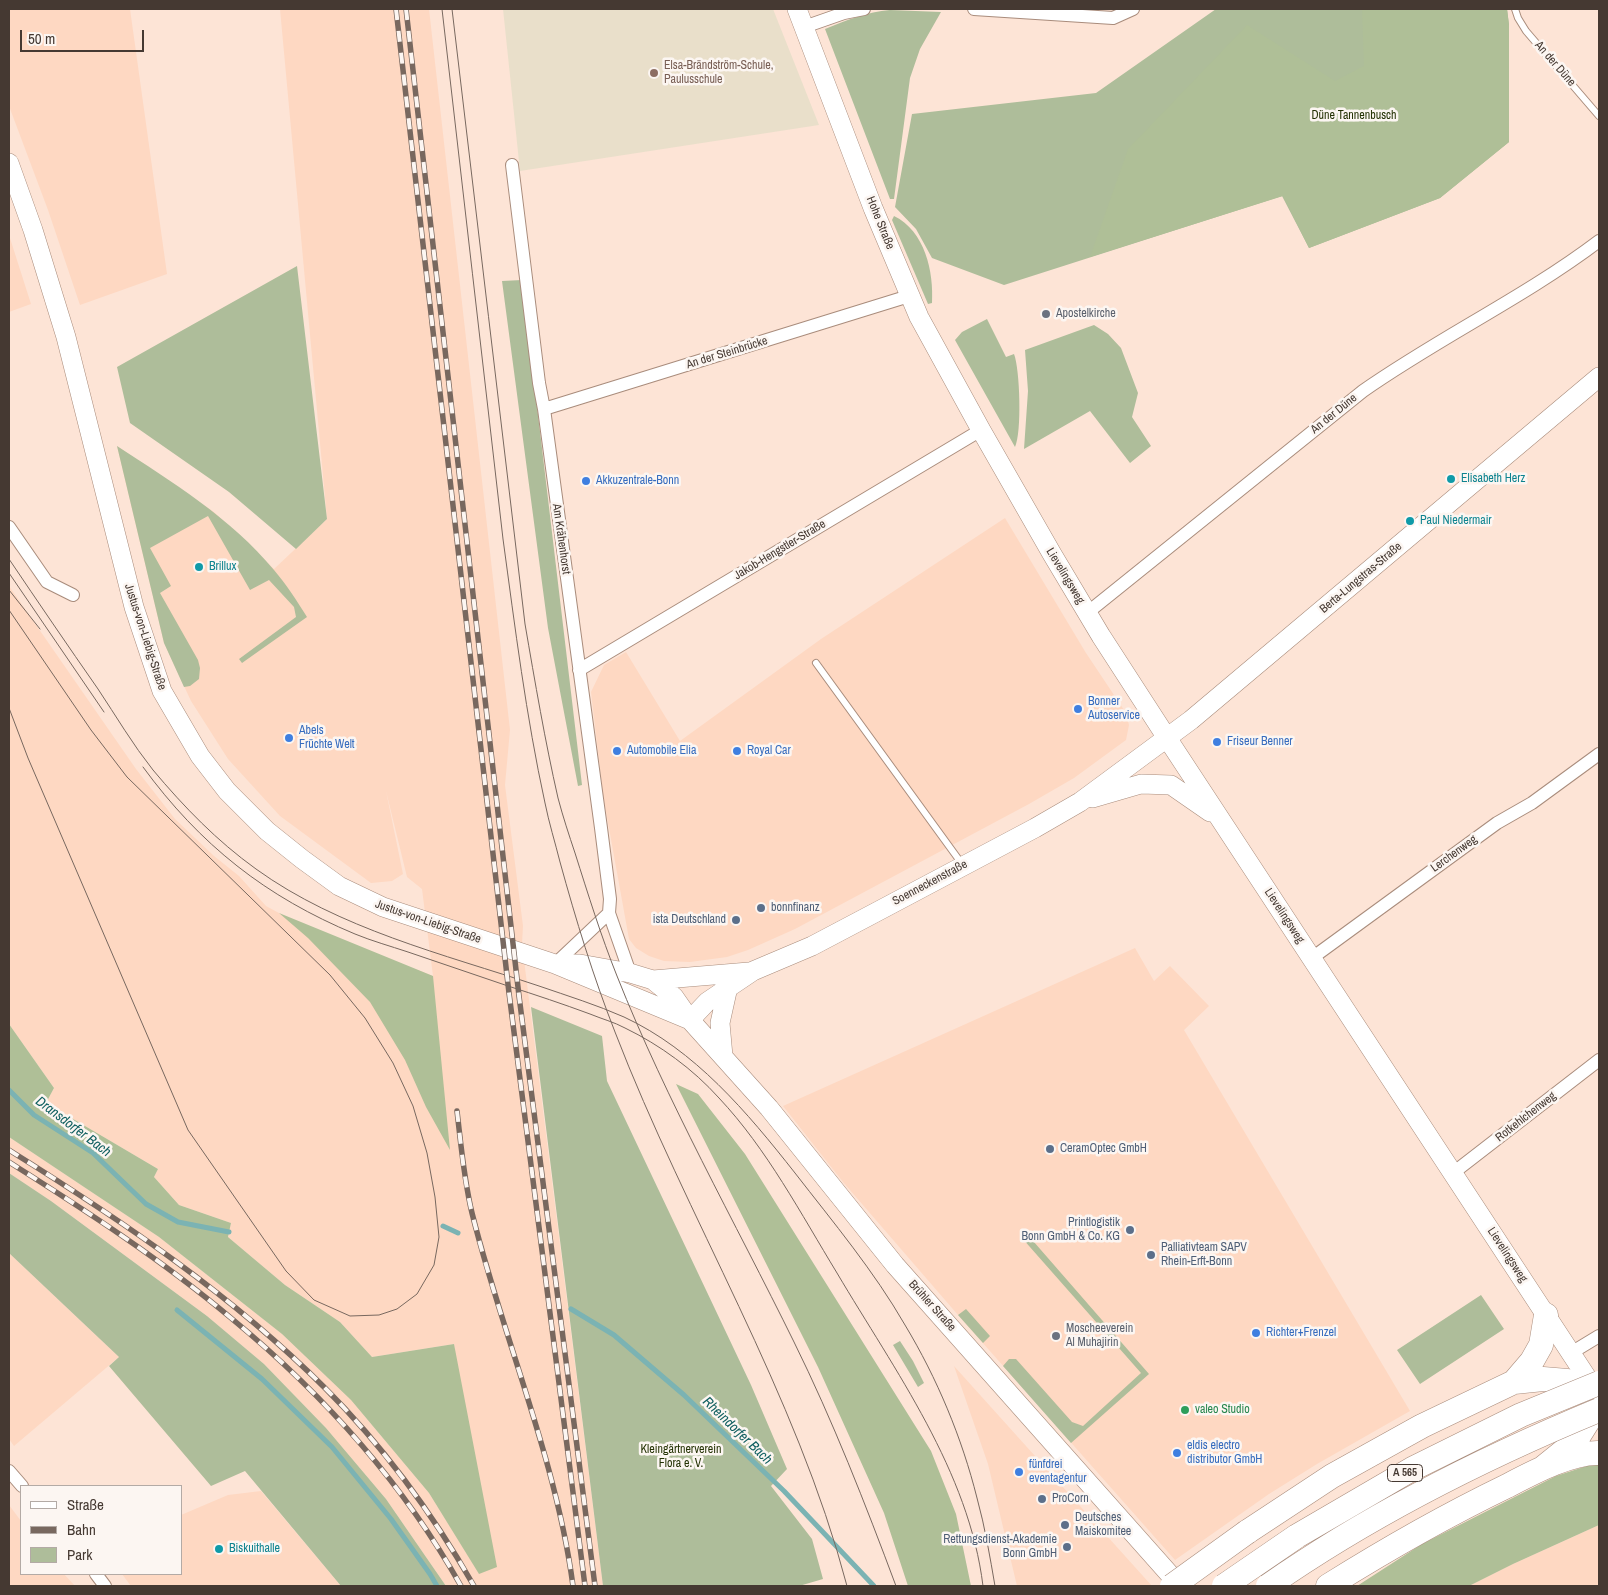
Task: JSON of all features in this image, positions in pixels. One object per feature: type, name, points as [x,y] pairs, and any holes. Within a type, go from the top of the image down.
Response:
[{"type":"highway","points":[[1514,1382],[1532,1361],[1541,1345],[1546,1315]]},
{"type":"highway","points":[[1172,1586],[1247,1532],[1332,1476],[1422,1426],[1514,1382],[1543,1379],[1567,1381],[1599,1396],[1590,1418],[1575,1442],[1544,1468]]},
{"type":"highway","name":"A 565","points":[[1224,1586],[1297,1536],[1412,1469],[1521,1415],[1599,1396]]},
{"type":"highway","name":"A 565","points":[[1268,1586],[1309,1557],[1420,1492],[1532,1438],[1599,1396]]},
{"type":"highway","points":[[1328,1586],[1391,1546],[1448,1515],[1544,1468],[1588,1452],[1599,1453]]},
{"type":"street","name":"Hohe Straße","points":[[797,9],[873,208],[910,296],[981,430]]},
{"type":"street","points":[[804,27],[844,13],[864,9]]},
{"type":"street","points":[[974,9],[1106,18],[1113,18],[1133,9]]},
{"type":"street","name":"Justus-von-Liebig-Straße","points":[[9,162],[33,230],[66,337],[134,607],[162,691],[200,756],[227,791],[267,831],[302,859],[339,886],[383,908],[555,964],[690,1020]]},
{"type":"street","name":"Am Krähenhorst","points":[[512,165],[539,383],[602,837],[610,899],[609,913],[630,973]]},
{"type":"street","name":"An der Düne","points":[[1087,613],[1363,391],[1390,372],[1494,310],[1580,255],[1599,240]]},
{"type":"street","name":"An der Steinbrücke","points":[[544,409],[910,296]]},
{"type":"street","name":"Berta-Lungstras-Straße","points":[[1167,738],[1199,714],[1599,377]]},
{"type":"street","name":"Lievelingsweg","points":[[981,430],[1087,613],[1599,1396]]},
{"type":"street","name":"Jakob-Hengstler-Straße","points":[[579,670],[981,430]]},
{"type":"street","points":[[9,527],[47,582],[73,595]]},
{"type":"street","name":"Soenneckenstraße","points":[[690,1020],[707,1002],[753,971],[812,946],[1035,828],[1080,802],[1167,738]]},
{"type":"street","name":"Lerchenweg","points":[[1312,958],[1334,944],[1497,823],[1532,803],[1599,754]]},
{"type":"street","points":[[1080,802],[1141,784],[1171,785],[1221,820]]},
{"type":"street","points":[[555,964],[609,913]]},
{"type":"street","name":"Justus-von-Liebig-Straße","points":[[555,964],[580,964],[630,973],[653,980],[674,997],[690,1020]]},
{"type":"street","points":[[653,980],[753,971]]},
{"type":"street","points":[[723,1056],[720,1023],[728,987]]},
{"type":"street","name":"Brühler Straße","points":[[690,1020],[774,1114],[840,1199],[895,1265],[1180,1586]]},
{"type":"street","name":"Rotkehlchenweg","points":[[1453,1172],[1599,1060]]},
{"type":"street","points":[[1571,1353],[1599,1336]]},
{"type":"street","points":[[9,1471],[21,1485]]},
{"type":"street","points":[[97,1575],[105,1586]]},
{"type":"lane","name":"An der Düne","points":[[1515,9],[1526,31],[1599,116]]},
{"type":"lane","points":[[816,663],[963,865]]},
{"type":"shaded area","points":[[9,9],[130,9],[167,274],[80,305],[48,210],[9,106]]},
{"type":"shaded area","points":[[280,9],[429,9],[510,730],[505,785],[523,926],[522,944],[603,1586],[446,1586],[386,1499],[326,1428],[264,1364],[207,1316],[51,1201],[9,1173],[9,1137],[159,1237],[282,1334],[351,1400],[429,1493],[479,1573],[454,1344],[372,1357],[340,1322],[285,1285],[228,1237],[231,1223],[179,1205],[154,1177],[158,1169],[46,1103],[54,1088],[9,1024],[9,586],[136,769],[175,819],[214,856],[239,876],[266,906],[351,952],[418,970],[433,976],[422,889],[407,877],[386,791],[403,874],[392,881],[371,883],[280,816],[228,759],[191,701],[164,643],[117,446],[214,512],[274,569],[327,519]]},
{"type":"shaded area","name":"Elsa-Brändström-Schule, Paulusschule","points":[[503,9],[773,9],[819,125],[520,171]]},
{"type":"shaded area","points":[[9,235],[31,304],[9,312]]},
{"type":"shaded area","points":[[1005,518],[1086,653],[1126,713],[1129,725],[1126,740],[1074,778],[1029,804],[795,929],[748,950],[727,957],[690,962],[664,961],[649,956],[636,948],[629,939],[603,795],[591,692],[604,665],[626,652],[680,741],[821,639]]},
{"type":"shaded area","points":[[1135,948],[1154,981],[1170,966],[1209,1006],[1184,1030],[1410,1411],[1317,1464],[1269,1494],[1175,1560],[843,1182],[783,1106]]},
{"type":"shaded area","points":[[9,1253],[119,1357],[14,1446],[9,1439]]},
{"type":"shaded area","points":[[954,1366],[1152,1586],[1017,1586],[988,1464]]},
{"type":"shaded area","points":[[261,1491],[341,1586],[131,1586],[123,1575],[182,1575],[182,1515],[228,1495]]},
{"type":"shaded area","points":[[9,1505],[20,1520],[20,1575],[65,1575],[75,1586],[9,1586]]},
{"type":"shaded area","points":[[1599,1525],[1599,1586],[1469,1586],[1513,1564]]},
{"type":"green space","name":"Düne Tannenbusch","points":[[1216,9],[1507,9],[1509,25],[1509,142],[1440,198],[1309,248],[1282,196],[1004,285],[932,258],[916,229],[895,207],[912,114],[1096,93]]},
{"type":"green space","points":[[1362,9],[1507,9],[1509,25],[1509,142],[1440,198],[1309,248],[1283,196],[1090,257],[1128,149],[1247,25],[1335,81],[1364,66]]},
{"type":"green space","points":[[890,10],[941,12],[920,49],[910,78],[894,199],[890,199],[825,29],[865,15]]},
{"type":"green space","points":[[894,216],[905,223],[920,242],[929,266],[932,303],[928,304],[892,220]]},
{"type":"green space","points":[[297,266],[327,519],[296,549],[229,492],[130,423],[117,367]]},
{"type":"green space","points":[[522,280],[582,785],[578,786],[548,628],[502,281]]},
{"type":"green space","points":[[987,319],[1006,357],[1014,354],[1016,362],[1019,386],[1019,429],[1015,447],[955,340],[962,332]]},
{"type":"green space","points":[[1094,325],[1108,334],[1121,348],[1138,393],[1132,417],[1151,446],[1130,463],[1090,411],[1024,449],[1028,391],[1025,350]]},
{"type":"green space","points":[[117,446],[200,502],[239,534],[278,575],[307,617],[242,663],[239,659],[296,617],[294,607],[269,580],[250,590],[208,516],[150,548],[171,586],[160,593],[198,660],[200,668],[199,679],[190,686],[184,687],[164,643]]},
{"type":"green space","points":[[279,913],[433,976],[450,1150],[426,1107],[405,1060],[370,1002],[308,938]]},
{"type":"green space","name":"Kleingärtnerverein Flora e. V.","points":[[531,1007],[602,1036],[607,1081],[751,1385],[787,1469],[771,1486],[812,1539],[823,1579],[799,1586],[603,1586]]},
{"type":"green space","points":[[9,1024],[54,1088],[46,1103],[158,1169],[154,1177],[179,1205],[231,1223],[228,1237],[285,1285],[340,1322],[372,1357],[454,1344],[497,1567],[479,1574],[429,1493],[351,1400],[282,1334],[159,1237],[9,1137]]},
{"type":"green space","points":[[676,1084],[698,1094],[745,1154],[931,1451],[956,1514],[971,1586],[908,1586],[884,1513],[818,1367]]},
{"type":"green space","points":[[9,1173],[51,1201],[207,1316],[264,1364],[326,1428],[386,1499],[446,1586],[341,1586],[245,1471],[211,1486],[109,1366],[119,1357],[9,1253]]},
{"type":"green space","points":[[1027,1234],[1149,1374],[1071,1443],[1003,1366],[1009,1359],[1016,1359],[1072,1422],[1083,1426],[1141,1373],[1022,1238]]},
{"type":"green space","points":[[1481,1295],[1504,1329],[1420,1384],[1397,1350]]},
{"type":"green space","points":[[966,1309],[990,1336],[983,1343],[958,1315]]},
{"type":"green space","points":[[900,1341],[924,1383],[918,1387],[893,1345]]},
{"type":"green space","points":[[1599,1462],[1599,1525],[1469,1586],[1357,1586],[1422,1544],[1556,1476]]},
{"type":"waterway","name":"Dransdorfer Bach","points":[[9,1090],[34,1115],[93,1153],[146,1204],[178,1222],[229,1232]]},
{"type":"waterway","name":"Dransdorfer Bach","points":[[443,1226],[458,1233]]},
{"type":"waterway","name":"Rheindorfer Bach","points":[[571,1309],[614,1335],[684,1395],[784,1491],[874,1586]]},
{"type":"waterway","points":[[177,1310],[262,1379],[332,1447],[391,1519],[437,1586]]},
{"type":"tram line","points":[[442,9],[503,539],[527,704],[538,770],[550,825],[585,948],[615,1032],[674,1170],[739,1306],[799,1444],[825,1514],[847,1586]]},
{"type":"tram line","points":[[452,9],[525,624],[544,733],[560,805],[600,930],[636,1023],[679,1115],[771,1296],[822,1402],[848,1462],[896,1586]]},
{"type":"tram line","points":[[9,559],[153,770],[202,823],[256,869],[288,890],[357,924],[429,951],[539,986],[624,1017],[674,1047],[718,1084],[777,1150],[853,1247],[880,1285],[917,1345],[938,1387],[964,1453],[982,1520],[995,1586]]},
{"type":"tram line","points":[[9,573],[104,712]]},
{"type":"tram line","points":[[9,590],[40,629]]},
{"type":"tram line","points":[[9,610],[91,730],[127,777],[330,975],[365,1018],[393,1063],[413,1106],[427,1153],[435,1197],[439,1237],[434,1265],[417,1294],[397,1309],[379,1315],[350,1316],[314,1300],[286,1271],[188,1130],[28,758],[9,708]]},
{"type":"tram line","points":[[143,767],[188,821],[212,844],[237,866],[292,903],[361,937],[560,1003],[617,1024],[663,1050],[709,1087],[753,1139],[768,1160],[905,1385],[926,1423],[946,1462],[962,1502],[975,1544],[983,1586]]},
{"type":"railway","points":[[396,9],[509,993],[585,1586]]},
{"type":"railway","points":[[406,9],[519,996],[595,1586]]},
{"type":"railway","points":[[457,1111],[469,1201],[498,1306],[542,1445],[565,1538],[573,1586]]},
{"type":"railway","points":[[9,1150],[174,1260],[252,1321],[289,1354],[346,1410],[387,1457],[442,1534],[474,1586]]},
{"type":"railway","points":[[9,1162],[94,1217],[178,1276],[231,1318],[297,1377],[387,1476],[438,1548],[461,1586]]},
{"type":"place","name":"Elsa-Brändström-Schule, Paulusschule","points":[[654,73]]},
{"type":"place","name":"Apostelkirche","points":[[1046,314]]},
{"type":"place","name":"Elisabeth Herz","points":[[1451,479]]},
{"type":"place","name":"Akkuzentrale-Bonn","points":[[586,481]]},
{"type":"place","name":"Paul Niedermair","points":[[1410,521]]},
{"type":"place","name":"Brillux","points":[[199,567]]},
{"type":"place","name":"Bonner Autoservice","points":[[1078,709]]},
{"type":"place","name":"Abels Früchte Welt","points":[[289,738]]},
{"type":"place","name":"Friseur Benner","points":[[1217,742]]},
{"type":"place","name":"Automobile Elia","points":[[617,751]]},
{"type":"place","name":"Royal Car","points":[[737,751]]},
{"type":"place","name":"bonnfinanz","points":[[761,908]]},
{"type":"place","name":"ista Deutschland","points":[[736,920]]},
{"type":"place","name":"CeramOptec GmbH","points":[[1050,1149]]},
{"type":"place","name":"Printlogistik Bonn GmbH & Co. KG","points":[[1130,1230]]},
{"type":"place","name":"Palliativteam SAPV Rhein-Erft-Bonn","points":[[1151,1255]]},
{"type":"place","name":"Richter+Frenzel","points":[[1256,1333]]},
{"type":"place","name":"Moscheeverein Al Muhajirin","points":[[1056,1336]]},
{"type":"place","name":"valeo Studio","points":[[1185,1410]]},
{"type":"place","name":"eldis electro distributor GmbH","points":[[1177,1453]]},
{"type":"place","name":"fünfdrei eventagentur","points":[[1019,1472]]},
{"type":"place","name":"ProCorn","points":[[1042,1499]]},
{"type":"place","name":"Deutsches Maiskomitee","points":[[1065,1525]]},
{"type":"place","name":"Rettungsdienst-Akademie Bonn GmbH","points":[[1067,1547]]},
{"type":"place","name":"Biskuithalle","points":[[219,1549]]}]
